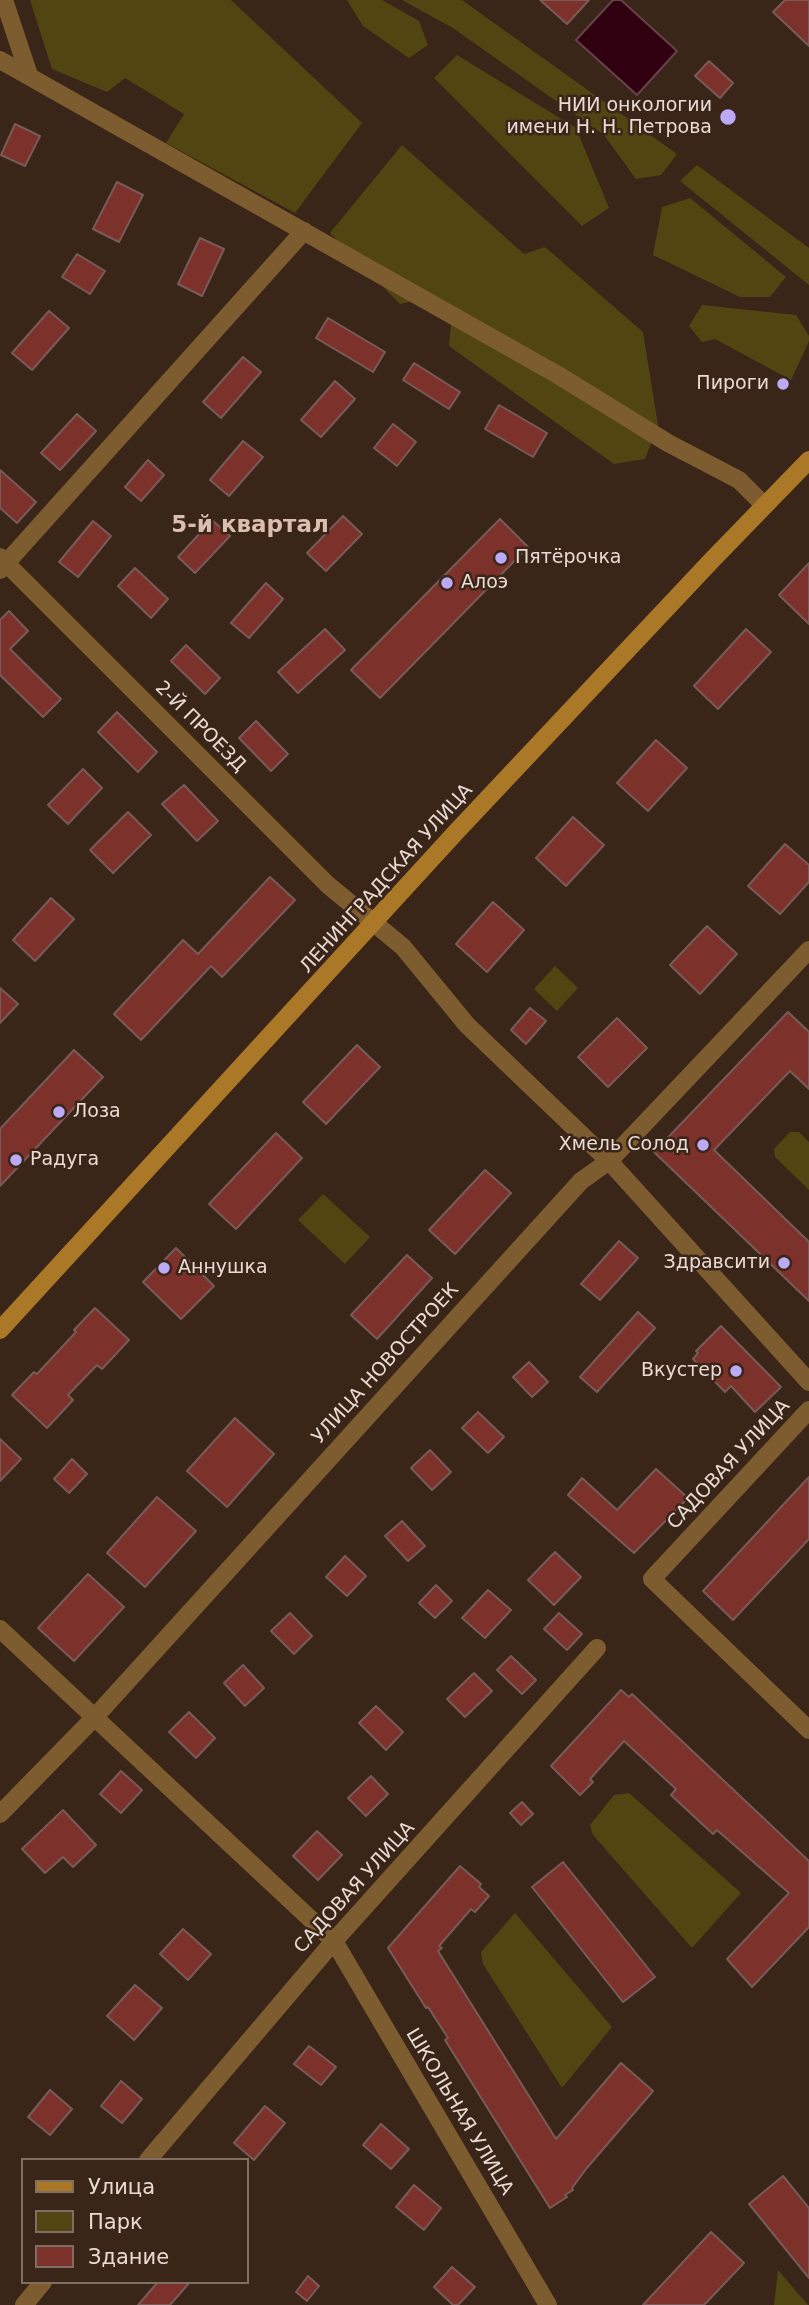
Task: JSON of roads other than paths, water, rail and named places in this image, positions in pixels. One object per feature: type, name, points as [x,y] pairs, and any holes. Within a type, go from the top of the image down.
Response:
[{"type":"main road","name":"ЛЕНИНГРАДСКАЯ УЛИЦА","points":[[0,1330],[374,922],[809,460]]},
{"type":"street","points":[[4,0],[29,75]]},
{"type":"street","points":[[0,60],[558,375],[668,443],[739,480],[764,505]]},
{"type":"street","points":[[2,563],[304,231]]},
{"type":"street","name":"2-Й ПРОЕЗД","points":[[2,563],[328,885],[403,947],[467,1025],[609,1161],[809,1382]]},
{"type":"street","name":"УЛИЦА НОВОСТРОЕК","points":[[0,1814],[94,1718],[581,1181],[609,1161],[809,950]]},
{"type":"street","name":"САДОВАЯ УЛИЦА","points":[[809,1410],[652,1579],[809,1730]]},
{"type":"street","name":"ШКОЛЬНАЯ УЛИЦА","points":[[0,1629],[334,1941],[547,2305]]},
{"type":"street","name":"САДОВАЯ УЛИЦА","points":[[150,2158],[334,1941],[597,1648]]},
{"type":"street","points":[[24,2305],[41,2284]]},
{"type":"place","name":"НИИ онкологии имени Н. Н. Петрова","points":[[728,117]]},
{"type":"place","name":"Пироги","points":[[783,384]]},
{"type":"place","name":"Пятёрочка","points":[[501,558]]},
{"type":"place","name":"Алоэ","points":[[447,583]]},
{"type":"place","name":"Лоза","points":[[59,1112]]},
{"type":"place","name":"Хмель Солод","points":[[703,1145]]},
{"type":"place","name":"Радуга","points":[[16,1160]]},
{"type":"place","name":"Здравсити","points":[[784,1263]]},
{"type":"place","name":"Аннушка","points":[[164,1268]]},
{"type":"place","name":"Вкустер","points":[[736,1371]]},
{"type":"district","name":"5-й квартал","points":[[250,526]]}]
